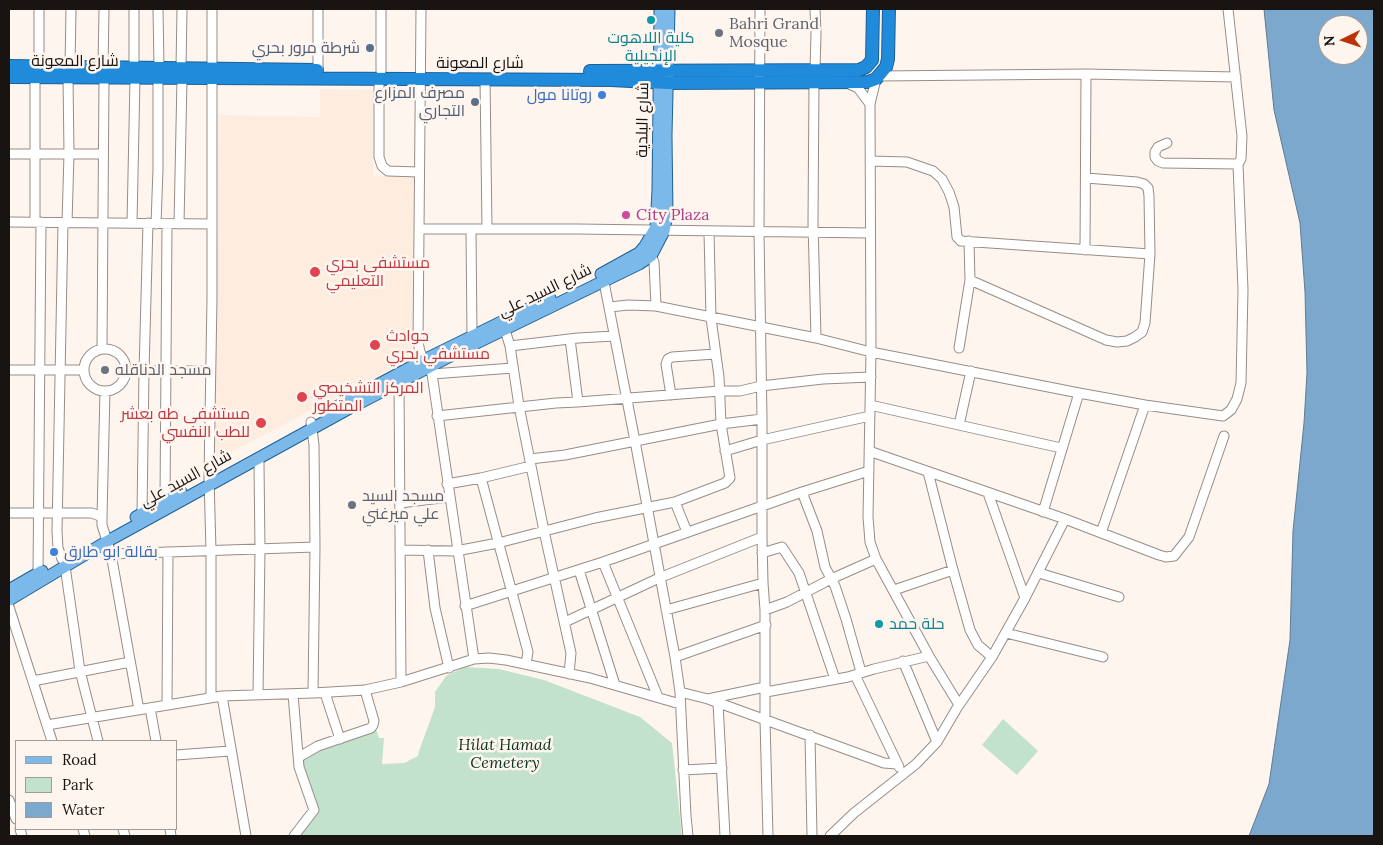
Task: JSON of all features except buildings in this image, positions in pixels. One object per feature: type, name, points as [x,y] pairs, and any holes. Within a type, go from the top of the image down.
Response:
[{"type":"highway","name":"شارع المعونة","points":[[9,77],[37,72],[380,75],[529,73],[664,76],[814,76],[859,70],[869,65],[872,54],[873,9]]},
{"type":"highway","points":[[877,78],[886,67],[888,59],[889,9]]},
{"type":"highway","name":"شارع المعونة","points":[[9,66],[37,72]]},
{"type":"highway","name":"شارع المعونة","points":[[212,74],[318,70],[380,75]]},
{"type":"highway","name":"شارع المعونة","points":[[420,75],[485,80],[664,76]]},
{"type":"highway","name":"شارع المعونة","points":[[814,76],[845,82],[868,82],[877,78]]},
{"type":"main road","name":"شارع البلدية","points":[[660,9],[664,76]]},
{"type":"main road","name":"شارع البلدية","points":[[659,231],[667,214],[662,135],[669,9]]},
{"type":"main road","name":"شارع السيد علي","points":[[9,600],[63,562],[210,480],[312,425],[505,330],[603,277],[632,258],[648,251],[659,231]]},
{"type":"main road","name":"شارع السيد علي","points":[[105,538],[165,500],[258,458],[312,425],[344,402],[428,367],[472,336],[603,277]]},
{"type":"main road","name":"شارع السيد علي","points":[[9,590],[38,573],[63,562]]},
{"type":"street","points":[[38,9],[36,155],[40,370],[38,573]]},
{"type":"street","points":[[71,9],[58,548],[63,562],[80,671],[98,740]]},
{"type":"street","points":[[102,349],[104,9]]},
{"type":"street","points":[[132,223],[134,9]]},
{"type":"street","points":[[142,513],[144,372],[152,224],[158,169],[158,9]]},
{"type":"street","points":[[179,224],[182,9]]},
{"type":"street","points":[[211,697],[212,9]]},
{"type":"street","points":[[318,9],[318,70]]},
{"type":"street","points":[[381,9],[380,156],[382,166],[388,171],[419,172]]},
{"type":"street","points":[[420,9],[418,342],[420,352],[428,367],[437,416],[474,660]]},
{"type":"street","points":[[760,9],[759,233],[762,553],[766,625],[765,720],[768,836]]},
{"type":"street","points":[[815,9],[814,232],[816,338]]},
{"type":"street","points":[[610,307],[628,305],[656,306],[816,338],[871,352],[1078,393],[1224,416],[1231,410],[1238,399],[1241,383],[1244,290],[1238,164],[1242,160],[1242,152],[1228,9]]},
{"type":"street","points":[[1085,250],[1086,74]]},
{"type":"street","points":[[958,705],[876,559],[870,542],[868,517],[871,377],[870,104],[877,78],[1086,74],[1236,77]]},
{"type":"street","points":[[485,80],[487,229]]},
{"type":"street","points":[[845,82],[858,88],[870,104]]},
{"type":"street","points":[[1167,143],[1158,147],[1155,152],[1155,157],[1163,163],[1238,164]]},
{"type":"street","points":[[9,154],[103,154]]},
{"type":"street","points":[[870,161],[907,162],[933,171],[942,180],[949,192],[954,207],[958,240],[1150,254]]},
{"type":"street","points":[[970,280],[1106,340],[1116,342],[1127,341],[1142,332],[1145,323],[1150,254],[1150,196],[1148,188],[1144,184],[1137,182],[1086,178]]},
{"type":"street","points":[[9,222],[212,224]]},
{"type":"street","points":[[165,500],[167,224]]},
{"type":"street","points":[[419,229],[870,233]]},
{"type":"street","points":[[471,230],[472,336]]},
{"type":"street","points":[[401,550],[456,551],[498,543],[595,518],[675,502],[725,483],[730,478],[725,451],[711,318],[709,232]]},
{"type":"street","points":[[959,348],[970,280],[969,242]]},
{"type":"street","points":[[648,251],[654,268],[656,306]]},
{"type":"street","points":[[603,277],[675,657],[680,692],[688,836]]},
{"type":"street","points":[[505,330],[510,346],[519,406],[544,531],[571,653],[569,674]]},
{"type":"street","points":[[510,346],[614,336]]},
{"type":"street","points":[[570,340],[578,402]]},
{"type":"street","points":[[102,349],[119,355],[125,365],[121,383],[104,391],[92,387],[84,370],[88,358],[102,349]]},
{"type":"street","points":[[671,395],[666,364],[668,359],[672,357],[715,354]]},
{"type":"street","points":[[428,367],[513,368]]},
{"type":"street","points":[[9,370],[84,370]]},
{"type":"street","points":[[125,371],[210,371]]},
{"type":"street","points":[[959,425],[971,371]]},
{"type":"street","points":[[437,416],[519,406],[740,391],[761,386],[823,379],[871,377]]},
{"type":"street","points":[[398,382],[401,550],[400,682]]},
{"type":"street","points":[[104,391],[102,525],[110,554],[139,710]]},
{"type":"street","points":[[1043,512],[1078,393]]},
{"type":"street","points":[[870,405],[1061,448]]},
{"type":"street","points":[[1101,533],[1145,405]]},
{"type":"street","points":[[725,451],[762,440],[870,416]]},
{"type":"street","points":[[447,484],[481,478],[531,463],[574,453],[722,424],[762,419]]},
{"type":"street","points":[[312,425],[315,547],[313,694]]},
{"type":"street","points":[[869,452],[1065,519],[1159,556],[1166,557],[1174,556],[1189,537],[1224,436]]},
{"type":"street","points":[[258,458],[260,550],[258,695]]},
{"type":"street","points":[[465,606],[603,562],[802,492],[869,471]]},
{"type":"street","points":[[928,472],[973,639],[992,657]]},
{"type":"street","points":[[481,478],[528,652],[526,664]]},
{"type":"street","points":[[802,492],[817,532],[825,567],[835,586],[846,620],[858,674],[903,774]]},
{"type":"street","points":[[988,493],[1025,598]]},
{"type":"street","points":[[400,503],[448,497]]},
{"type":"street","points":[[675,502],[687,532]]},
{"type":"street","points":[[9,513],[92,513],[102,517]]},
{"type":"street","points":[[830,836],[854,813],[923,757],[937,742],[958,705],[992,657],[1006,633],[1065,519]]},
{"type":"street","points":[[565,622],[618,599],[659,578],[762,537]]},
{"type":"street","points":[[110,554],[315,547]]},
{"type":"street","points":[[762,553],[782,547],[799,573],[835,679]]},
{"type":"street","points":[[428,550],[435,608],[449,668]]},
{"type":"street","points":[[167,705],[168,552]]},
{"type":"street","points":[[765,610],[806,593],[831,579],[876,559]]},
{"type":"street","points":[[603,562],[658,697]]},
{"type":"street","points":[[579,570],[615,686]]},
{"type":"street","points":[[894,590],[953,570]]},
{"type":"street","points":[[1038,573],[1119,597]]},
{"type":"street","points":[[666,610],[763,583]]},
{"type":"street","points":[[9,607],[52,740]]},
{"type":"street","points":[[675,657],[766,625]]},
{"type":"street","points":[[1006,633],[1103,657]]},
{"type":"street","points":[[708,699],[835,679],[929,656]]},
{"type":"street","points":[[47,725],[211,697],[313,694],[365,690],[400,682],[474,660],[489,658],[590,678],[680,704]]},
{"type":"street","points":[[33,681],[130,662]]},
{"type":"street","points":[[903,662],[937,742]]},
{"type":"street","points":[[299,757],[318,746],[371,728],[374,725],[365,690]]},
{"type":"street","points":[[680,692],[708,699],[810,735],[884,764],[897,764]]},
{"type":"street","points":[[325,693],[340,739]]},
{"type":"street","points":[[293,694],[300,767],[314,810],[294,836]]},
{"type":"street","points":[[222,696],[246,836]]},
{"type":"street","points":[[718,703],[726,836]]},
{"type":"street","points":[[150,708],[156,740]]},
{"type":"street","points":[[810,735],[812,836]]},
{"type":"street","points":[[178,755],[230,751]]},
{"type":"street","points":[[684,770],[722,768]]},
{"type":"street","points":[[9,800],[15,816]]},
{"type":"shaded area","name":"مستشفى بحري التعليمي","points":[[320,89],[373,90],[373,176],[414,176],[412,358],[214,461],[219,115],[320,117]]},
{"type":"green space","name":"Hilat Hamad Cemetery","points":[[465,667],[499,669],[544,680],[640,717],[672,743],[682,836],[293,836],[317,810],[300,761],[301,755],[375,726],[379,738],[384,738],[382,764],[404,763],[418,756],[435,707],[435,692],[446,676]]},
{"type":"green space","points":[[1003,719],[1038,751],[1017,775],[982,745]]},
{"type":"water","points":[[1264,9],[1374,9],[1374,836],[1249,836],[1269,784],[1290,640],[1293,531],[1307,373],[1305,292],[1300,223],[1274,110]]},
{"type":"place","name":"كلية اللاهوت الإنجيلية","points":[[651,20]]},
{"type":"place","name":"Bahri Grand Mosque","points":[[719,33]]},
{"type":"place","name":"شرطة مرور بحري","points":[[370,48]]},
{"type":"place","name":"روتانا مول","points":[[602,95]]},
{"type":"place","name":"مصرف المزارع التجاري","points":[[475,102]]},
{"type":"place","name":"City Plaza","points":[[626,215]]},
{"type":"place","name":"مستشفى بحري التعليمي","points":[[315,272]]},
{"type":"place","name":"حوادث مستشفي بحري","points":[[375,345]]},
{"type":"place","name":"مسجد الدناقله","points":[[105,370]]},
{"type":"place","name":"المركز التشخيصي المتطور","points":[[302,397]]},
{"type":"place","name":"مستشفى طه بعشر للطب النفسي","points":[[261,423]]},
{"type":"place","name":"مسجد السيد علي ميرغني","points":[[352,505]]},
{"type":"place","name":"بقالة ابو طارق","points":[[54,552]]},
{"type":"place","name":"حلة حمد","points":[[879,624]]}]
